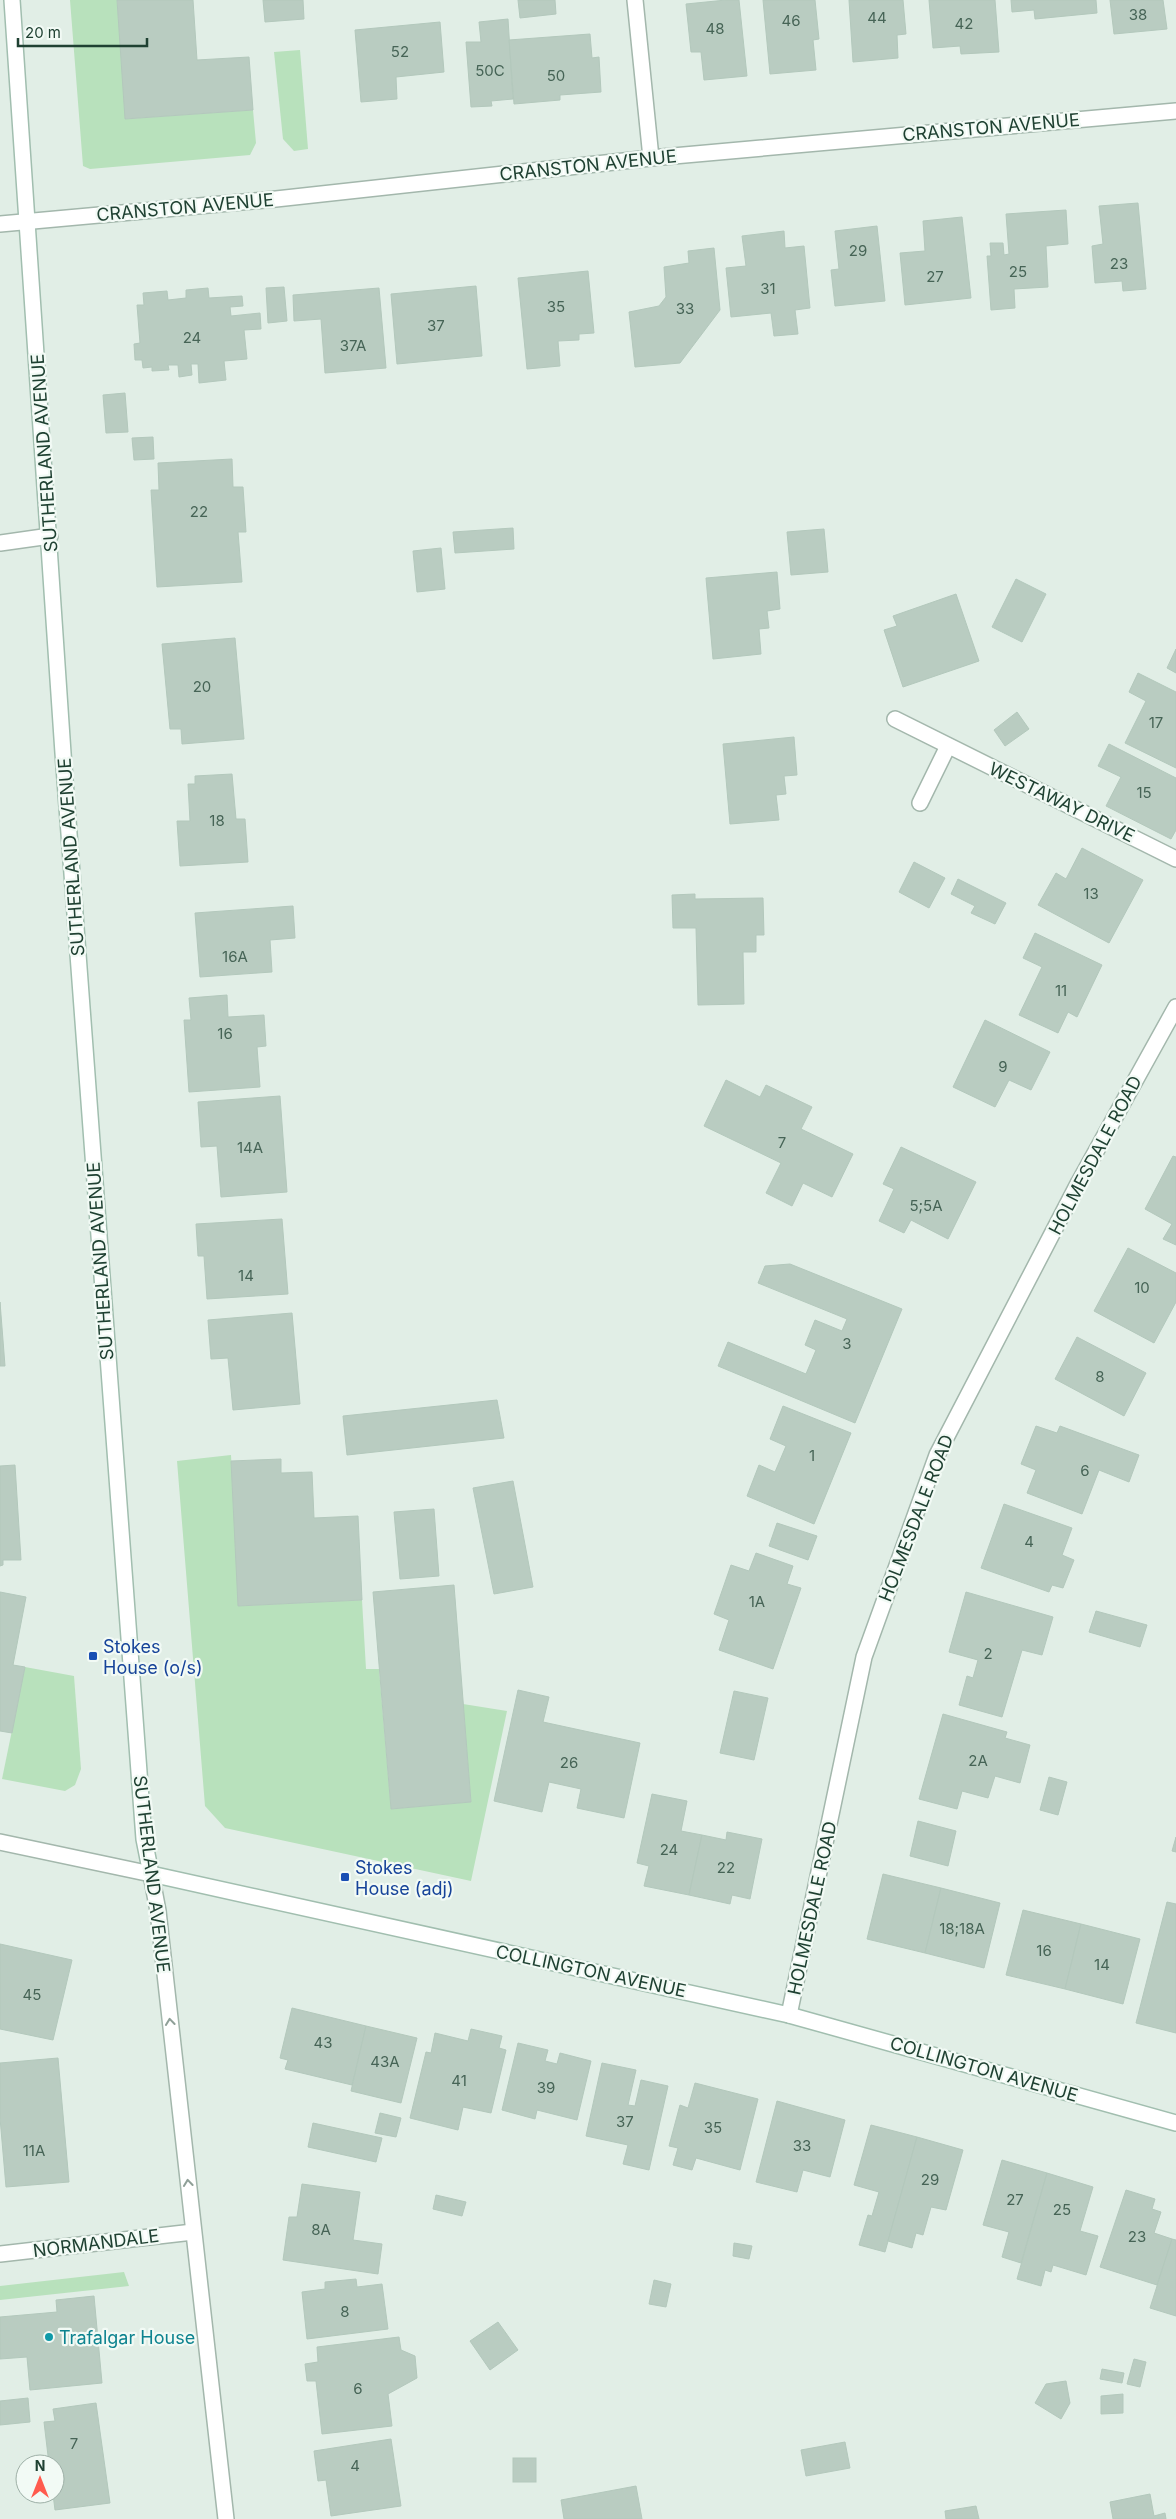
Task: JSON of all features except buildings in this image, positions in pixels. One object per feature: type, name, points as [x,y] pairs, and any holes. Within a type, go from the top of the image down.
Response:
[{"type":"street","name":"SUTHERLAND AVENUE","points":[[12,0],[113,1456],[144,1839],[158,1911],[226,2519]]},
{"type":"street","points":[[635,0],[651,158]]},
{"type":"street","name":"CRANSTON AVENUE","points":[[0,224],[286,198],[651,158],[1176,111]]},
{"type":"street","points":[[0,543],[50,536]]},
{"type":"street","name":"WESTAWAY DRIVE","points":[[895,719],[1176,859]]},
{"type":"street","points":[[920,804],[948,746]]},
{"type":"street","name":"HOLMESDALE ROAD","points":[[790,2015],[864,1657],[937,1455],[1079,1182],[1176,1007]]},
{"type":"street","name":"COLLINGTON AVENUE","points":[[0,1842],[790,2015],[1176,2124]]},
{"type":"street","name":"NORMANDALE","points":[[0,2254],[193,2232]]},
{"type":"green space","points":[[70,0],[117,0],[126,119],[253,110],[256,143],[250,155],[90,169],[83,166]]},
{"type":"green space","points":[[300,50],[308,149],[294,151],[283,139],[274,52]]},
{"type":"green space","points":[[231,1455],[239,1606],[362,1600],[366,1669],[379,1669],[391,1809],[471,1802],[463,1704],[507,1711],[471,1881],[225,1828],[205,1806],[177,1461]]},
{"type":"green space","points":[[25,1667],[74,1676],[81,1769],[75,1785],[65,1791],[2,1779]]},
{"type":"green space","points":[[124,2272],[129,2286],[0,2300],[0,2286]]},
{"type":"place","name":"Stokes House (o/s)","points":[[93,1656]]},
{"type":"place","name":"Stokes House (adj)","points":[[345,1877]]},
{"type":"place","name":"Trafalgar House","points":[[49,2337]]}]
